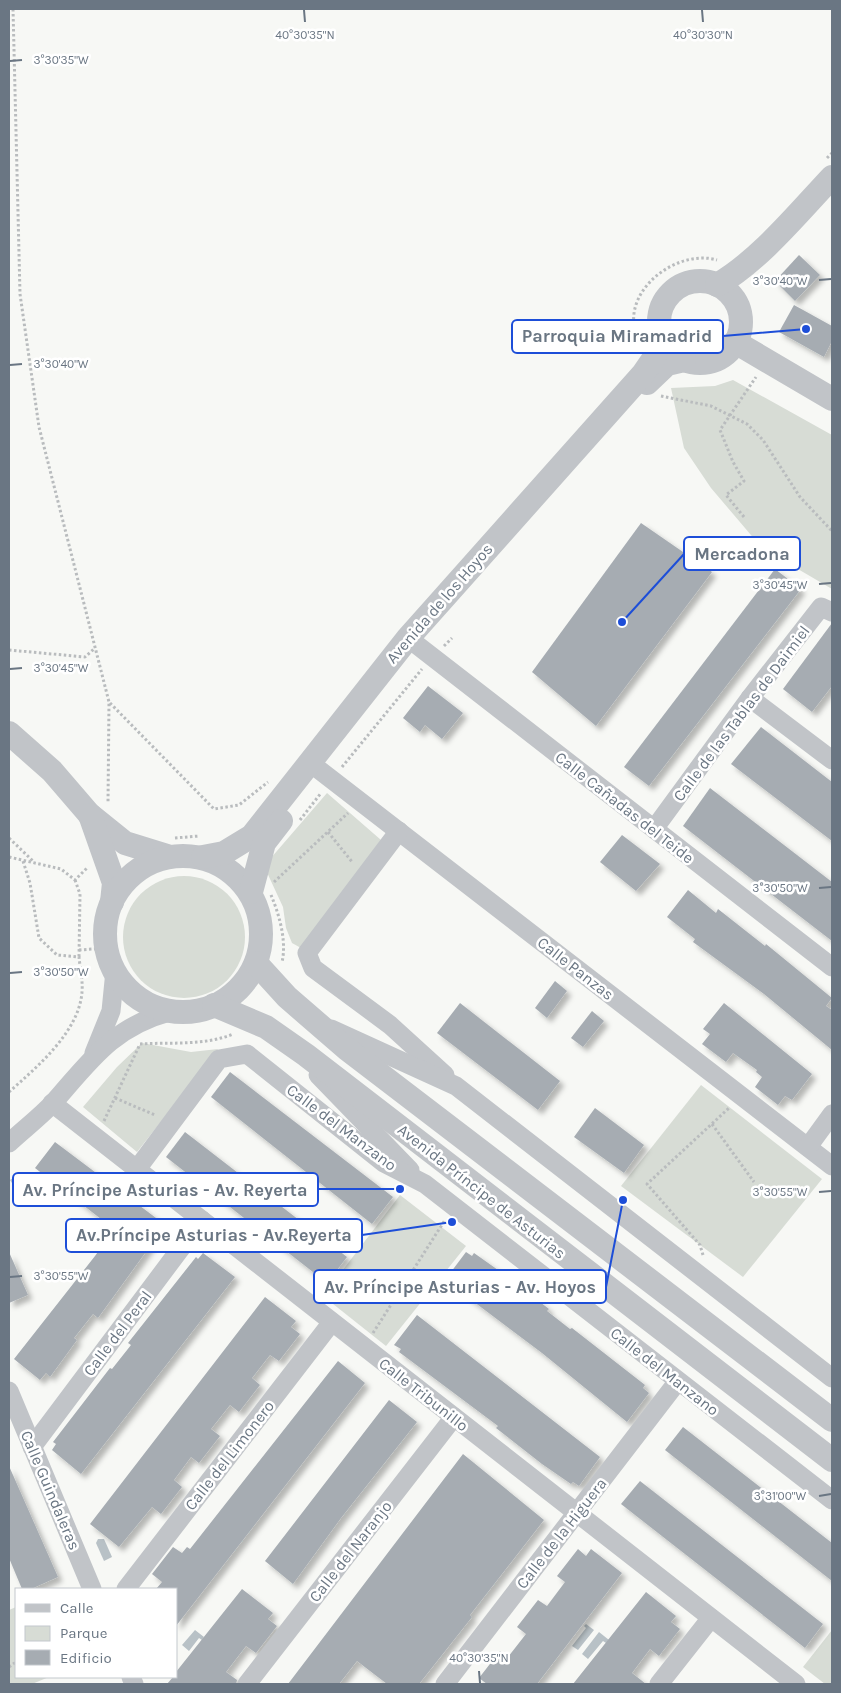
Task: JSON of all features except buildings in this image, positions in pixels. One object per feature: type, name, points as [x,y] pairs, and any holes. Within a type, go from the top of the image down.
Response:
[{"type":"street","points":[[717,285],[731,277],[756,255],[832,177]]},
{"type":"street","points":[[735,302],[743,288],[764,264],[832,196]]},
{"type":"street","points":[[692,282],[705,282],[717,285],[728,292],[735,302],[740,315],[740,329],[735,342],[726,354],[713,361],[698,363],[684,360],[668,349],[660,332],[659,319],[662,306],[669,295],[679,287],[692,282]]},
{"type":"street","name":"Avenida de los Hoyos","points":[[203,857],[224,853],[252,836],[314,766],[413,642],[643,374],[654,358],[660,332]]},
{"type":"street","points":[[735,342],[766,362],[832,399]]},
{"type":"street","name":"Avenida de los Hoyos","points":[[413,642],[645,385],[667,364],[684,360]]},
{"type":"street","name":"Calle de las Tablas de Daimiel","points":[[654,829],[750,698],[821,607],[832,612]]},
{"type":"street","name":"Calle Cañadas del Teide","points":[[413,642],[832,967]]},
{"type":"street","points":[[750,698],[832,760]]},
{"type":"street","points":[[9,733],[52,771],[89,814],[108,842],[114,883],[112,902],[106,925],[107,948],[115,971],[125,988],[138,1001],[158,1011],[169,1012],[193,1011],[214,1005],[232,995],[241,986],[256,963],[262,939],[260,915],[251,892],[238,876],[222,864],[203,857],[185,854],[167,856],[144,865],[131,875],[112,902]]},
{"type":"street","name":"Avenida de los Hoyos","points":[[251,892],[264,843],[314,766]]},
{"type":"street","name":"Calle Panzas","points":[[314,766],[832,1166]]},
{"type":"street","name":"Avenida Príncipe de Asturias","points":[[399,831],[307,953],[313,968],[390,1025],[456,1086],[832,1378]]},
{"type":"street","points":[[108,842],[125,844],[167,856]]},
{"type":"street","name":"Avenida Príncipe de Asturias","points":[[256,963],[280,991],[347,1049],[832,1420]]},
{"type":"street","points":[[93,1056],[111,1011],[115,971]]},
{"type":"street","name":"Avenida Príncipe de Asturias","points":[[214,1005],[247,1018],[274,1033],[306,1055],[832,1460]]},
{"type":"street","points":[[9,1143],[52,1103],[93,1056],[122,1032],[145,1018],[169,1012]]},
{"type":"street","name":"Avenida Príncipe de Asturias","points":[[318,1023],[456,1086]]},
{"type":"street","name":"Avenida Príncipe de Asturias","points":[[274,1033],[359,1115],[392,1153],[425,1184]]},
{"type":"street","name":"Calle del Manzano","points":[[137,1170],[218,1059],[247,1054],[384,1163],[425,1184],[832,1500]]},
{"type":"street","name":"Calle Tribunillo","points":[[52,1103],[796,1684]]},
{"type":"street","points":[[808,1147],[832,1114]]},
{"type":"street","name":"Calle del Peral","points":[[32,1447],[202,1220]]},
{"type":"street","name":"Calle del Limonero","points":[[127,1588],[332,1322]]},
{"type":"street","name":"Calle de la Higuera","points":[[445,1684],[678,1381]]},
{"type":"street","name":"Calle Guindaleras","points":[[9,1391],[92,1588]]},
{"type":"street","name":"Calle del Naranjo","points":[[247,1684],[454,1417]]},
{"type":"street","points":[[658,1684],[711,1618]]},
{"type":"path","points":[[13,9],[20,294],[40,427],[109,702],[108,842],[75,880]]},
{"type":"path","points":[[744,517],[726,495],[744,481],[733,462],[720,430],[766,362]]},
{"type":"path","points":[[645,385],[664,398],[711,406],[747,424],[763,440],[800,497],[832,531]]},
{"type":"path","points":[[9,650],[85,657],[95,648]]},
{"type":"path","points":[[109,702],[214,809],[239,805],[275,775]]},
{"type":"path","points":[[328,832],[364,877]]},
{"type":"path","points":[[9,838],[33,862]]},
{"type":"path","points":[[9,858],[61,869],[75,880],[80,894],[79,957],[82,992],[76,1019],[42,1063],[9,1092]]},
{"type":"path","points":[[23,861],[30,883],[39,938],[56,955],[79,957]]},
{"type":"path","points":[[79,950],[107,948]]},
{"type":"path","points":[[96,1137],[140,1044],[222,1039],[234,1034],[247,1018]]},
{"type":"path","points":[[712,1285],[700,1245],[647,1184],[743,1096]]},
{"type":"path","points":[[115,1098],[155,1115]]},
{"type":"path","points":[[712,1124],[754,1182]]},
{"type":"path","points":[[364,1347],[453,1207]]},
{"type":"green space","points":[[733,380],[832,435],[832,589],[762,548],[711,488],[684,448],[671,388],[715,386]]},
{"type":"green space","points":[[327,793],[381,840],[301,948],[292,943],[286,928],[283,907],[264,866]]},
{"type":"green space","points":[[184,876],[196,877],[207,881],[218,886],[227,894],[235,903],[240,914],[244,925],[244,949],[240,960],[235,971],[227,980],[218,988],[207,993],[196,997],[184,998],[172,997],[161,993],[150,988],[141,980],[133,971],[128,960],[124,949],[123,937],[124,925],[128,914],[133,903],[141,894],[150,886],[161,881],[172,877]]},
{"type":"green space","points":[[142,1043],[191,1052],[218,1049],[137,1152],[83,1107],[117,1067]]},
{"type":"green space","points":[[701,1085],[822,1179],[743,1277],[621,1186]]},
{"type":"green space","points":[[400,1195],[466,1246],[386,1346],[323,1296]]},
{"type":"green space","points":[[15,1607],[15,1678],[47,1678],[32,1684],[9,1684],[9,1610]]},
{"type":"green space","points":[[832,1630],[832,1684],[825,1684],[803,1667]]},
{"type":"shaded area","points":[[18,1175],[29,1191],[21,1197],[10,1180]]},
{"type":"shaded area","points":[[98,1539],[104,1539],[112,1557],[104,1561],[96,1543]]},
{"type":"shaded area","points":[[586,1624],[594,1630],[578,1650],[572,1646],[586,1628],[584,1626]]},
{"type":"shaded area","points":[[195,1630],[204,1637],[202,1640],[199,1638],[189,1651],[182,1645]]},
{"type":"shaded area","points":[[599,1632],[609,1640],[606,1643],[603,1641],[588,1659],[582,1654]]},
{"type":"place","name":"Parroquia Miramadrid","points":[[806,329]]},
{"type":"place","name":"Mercadona","points":[[622,622]]},
{"type":"place","name":"Av. Príncipe Asturias - Av. Reyerta","points":[[400,1189]]},
{"type":"place","name":"Av. Príncipe Asturias - Av. Hoyos","points":[[623,1200]]},
{"type":"place","name":"Av.Príncipe Asturias - Av.Reyerta","points":[[452,1222]]}]
